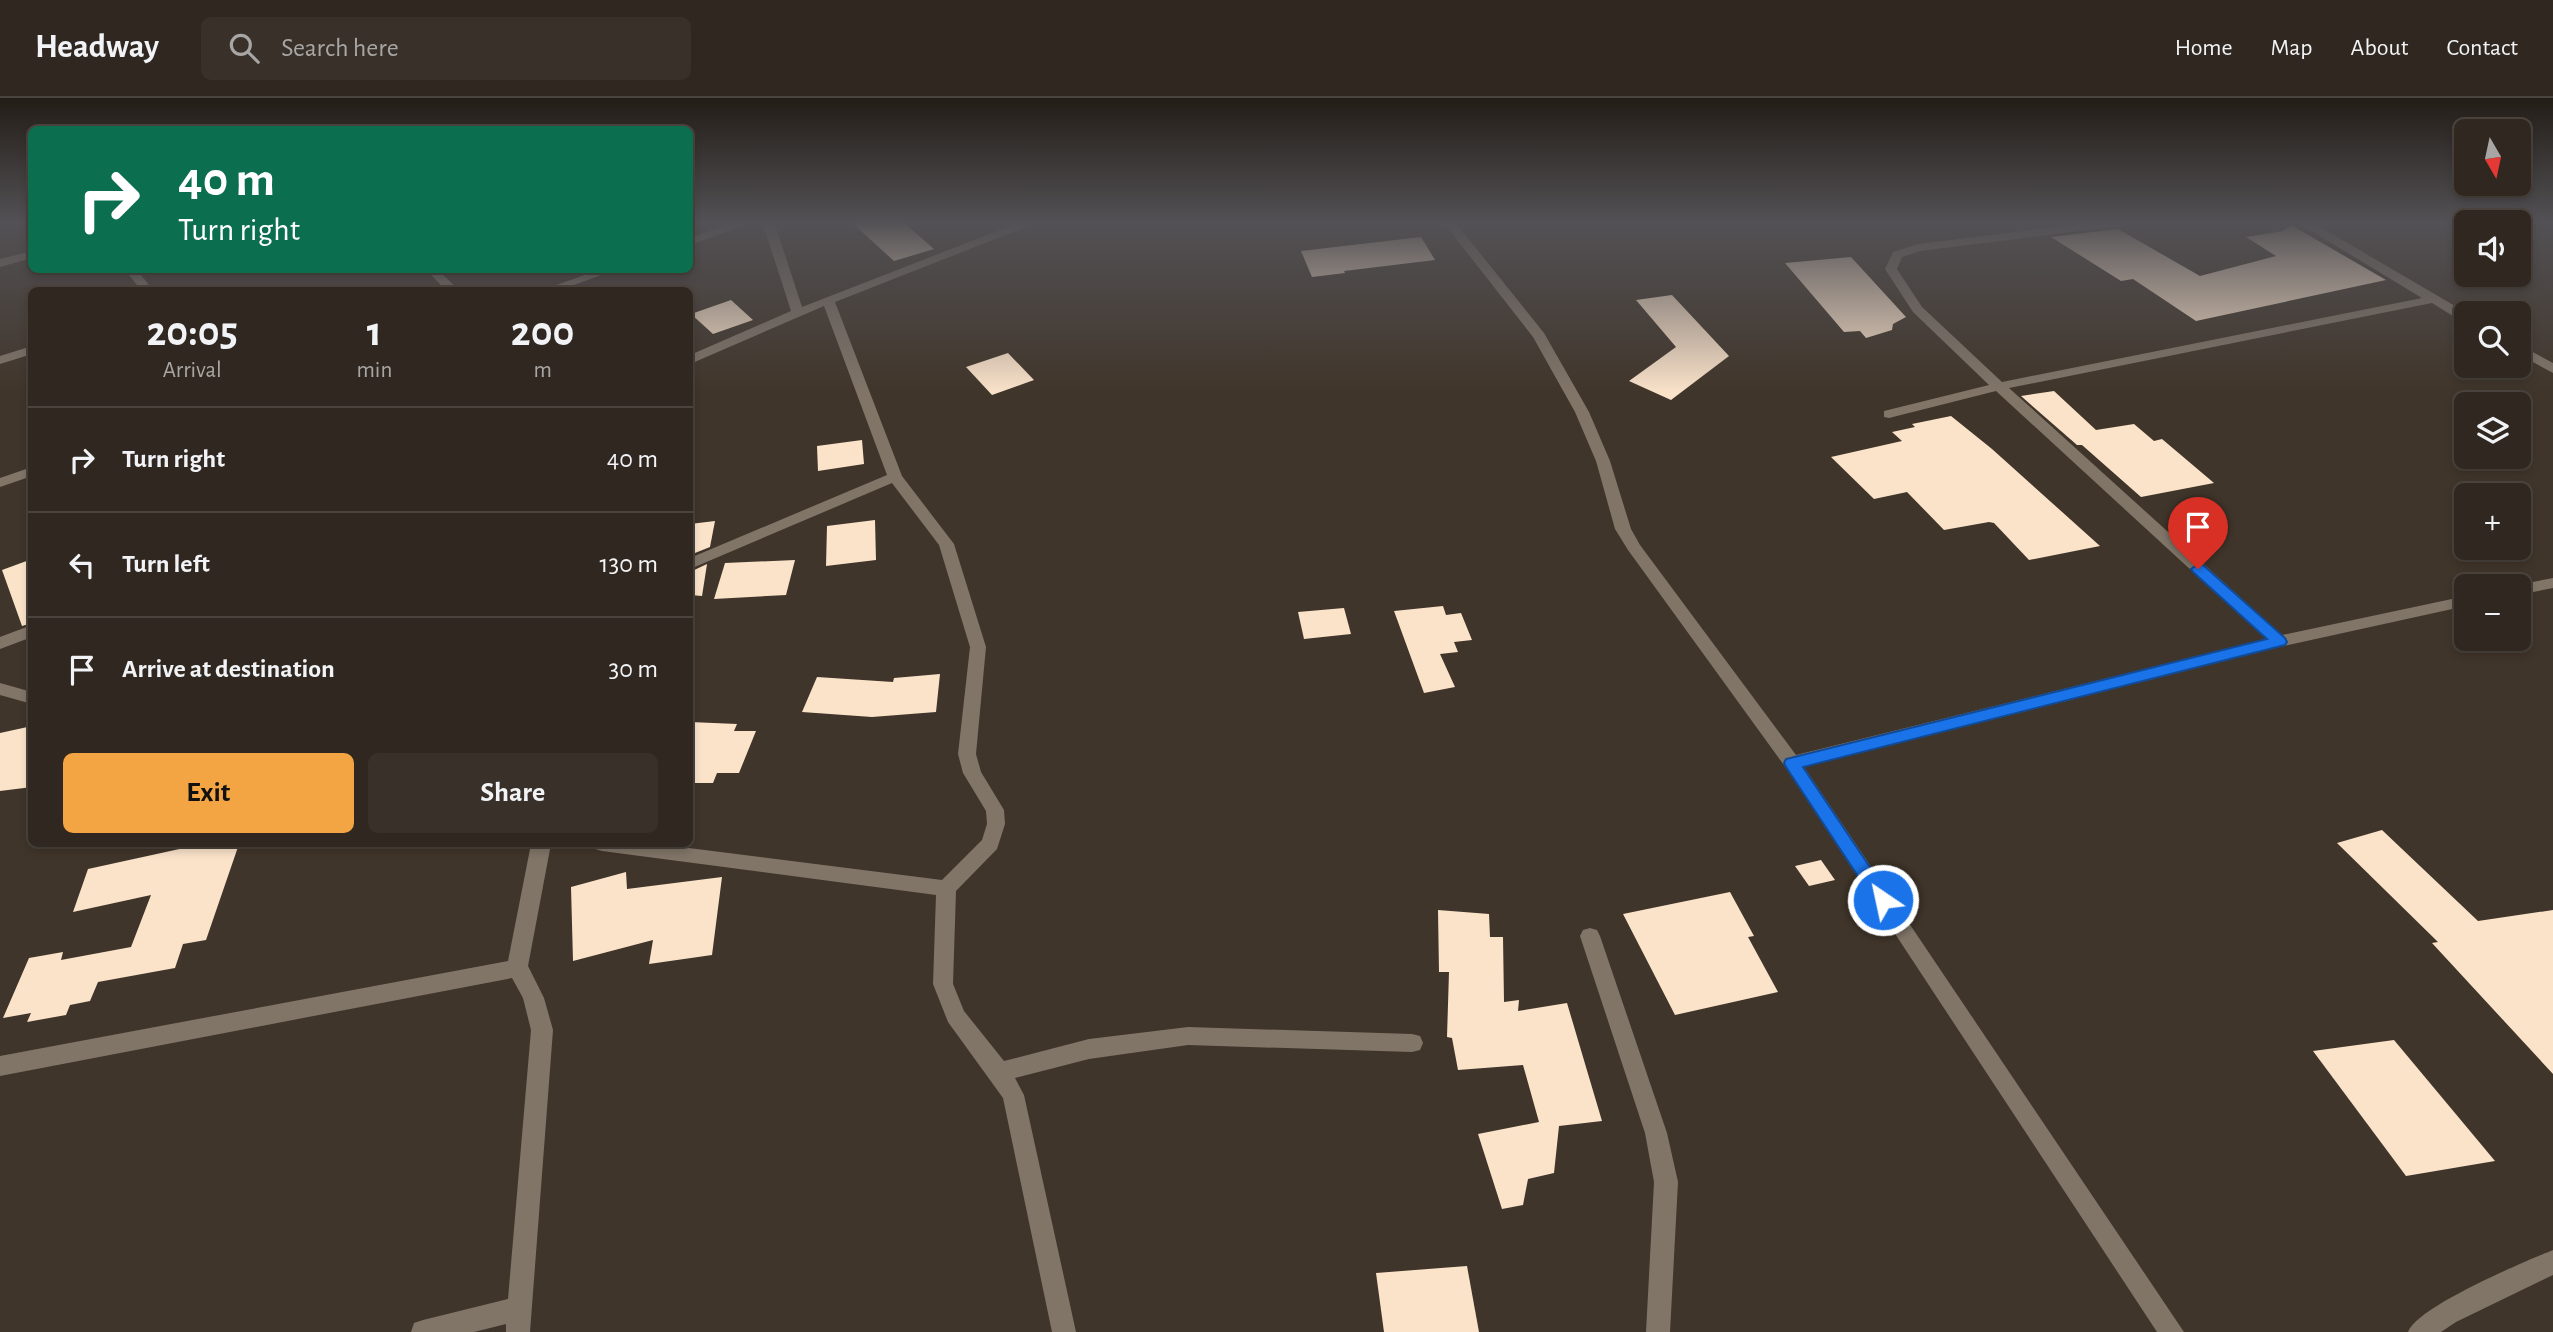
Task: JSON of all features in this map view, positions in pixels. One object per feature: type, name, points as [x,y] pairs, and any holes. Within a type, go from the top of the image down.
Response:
[{"type":"street","points":[[558,287],[583,279]]},
{"type":"street","points":[[787,279],[798,313]]},
{"type":"street","points":[[693,359],[884,279]]},
{"type":"street","points":[[1495,279],[1539,336],[1582,412],[1603,461],[1623,529],[1633,547],[1792,763],[2172,1332]]},
{"type":"street","points":[[1897,279],[1917,309],[1996,387],[2279,642]]},
{"type":"street","points":[[2399,279],[2454,311]]},
{"type":"street","points":[[1889,414],[1996,387],[2434,299]]},
{"type":"street","points":[[828,300],[895,477],[946,544],[978,647],[967,754],[972,773],[995,810],[996,824],[990,844],[946,888],[943,984],[955,1016],[999,1072],[1013,1095],[1064,1332]]},
{"type":"street","points":[[0,360],[28,351]]},
{"type":"street","points":[[2531,356],[2553,369]]},
{"type":"street","points":[[0,483],[28,472]]},
{"type":"street","points":[[693,563],[895,477]]},
{"type":"street","points":[[2531,587],[2553,583]]},
{"type":"street","points":[[1792,763],[2279,642],[2454,604]]},
{"type":"street","points":[[0,643],[28,632]]},
{"type":"street","points":[[0,689],[28,697]]},
{"type":"street","points":[[423,1332],[518,1321],[542,1030],[527,981],[517,968],[540,847]]},
{"type":"street","points":[[625,847],[946,888]]},
{"type":"street","points":[[1590,936],[1657,1133],[1667,1182],[1658,1332]]},
{"type":"street","points":[[0,1066],[517,968]]},
{"type":"street","points":[[999,1072],[1089,1048],[1188,1036],[1412,1043]]},
{"type":"street","points":[[2420,1332],[2447,1312],[2553,1262]]},
{"type":"building","points":[[1798,279],[1871,279],[1906,317],[1893,324],[1892,330],[1866,338],[1860,331],[1844,332]]},
{"type":"building","points":[[2117,279],[2386,280],[2196,321],[2133,279],[2121,281]]},
{"type":"building","points":[[1672,295],[1729,356],[1671,400],[1629,381],[1676,347],[1636,300]]},
{"type":"building","points":[[731,300],[753,320],[713,334],[693,313]]},
{"type":"building","points":[[1008,353],[1034,380],[992,395],[966,367]]},
{"type":"building","points":[[2054,391],[2096,430],[2134,424],[2154,441],[2162,439],[2214,483],[2141,497],[2021,396]]},
{"type":"building","points":[[1951,416],[2100,546],[2029,560],[1994,523],[1944,530],[1907,492],[1874,499],[1831,457],[1902,441],[1892,432],[1915,427],[1912,424]]},
{"type":"building","points":[[862,440],[864,464],[818,471],[817,446]]},
{"type":"building","points":[[875,520],[876,560],[826,566],[827,526]]},
{"type":"building","points":[[715,521],[710,547],[693,554],[693,524]]},
{"type":"building","points":[[28,560],[28,624],[22,626],[2,570]]},
{"type":"building","points":[[795,560],[786,595],[714,599],[725,563]]},
{"type":"building","points":[[707,564],[702,596],[693,595],[693,571]]},
{"type":"building","points":[[1443,606],[1446,615],[1461,613],[1472,640],[1454,642],[1458,652],[1440,654],[1455,687],[1424,693],[1394,611]]},
{"type":"building","points":[[1344,608],[1351,634],[1304,639],[1298,612]]},
{"type":"building","points":[[940,674],[936,712],[872,717],[802,712],[817,677],[893,682],[894,678]]},
{"type":"building","points":[[693,722],[737,724],[734,731],[756,731],[739,773],[717,773],[713,783],[693,783]]},
{"type":"building","points":[[28,727],[28,788],[0,791],[0,733]]},
{"type":"building","points":[[2382,830],[2478,921],[2553,910],[2553,1074],[2432,943],[2438,942],[2337,843]]},
{"type":"building","points":[[238,847],[206,940],[183,944],[175,968],[98,982],[90,1001],[70,1005],[66,1015],[27,1022],[31,1013],[3,1018],[29,958],[63,952],[61,960],[131,947],[151,895],[73,912],[88,869],[184,848]]},
{"type":"building","points":[[1821,860],[1835,880],[1809,886],[1795,866]]},
{"type":"building","points":[[626,872],[627,889],[722,877],[712,955],[649,964],[653,940],[573,961],[571,887]]},
{"type":"building","points":[[1730,892],[1754,936],[1748,937],[1778,992],[1675,1015],[1623,914]]},
{"type":"building","points":[[1438,910],[1489,914],[1490,937],[1503,937],[1504,1002],[1519,1000],[1518,1011],[1567,1003],[1602,1121],[1559,1126],[1554,1173],[1528,1179],[1523,1205],[1502,1209],[1478,1134],[1539,1122],[1523,1065],[1458,1070],[1452,1038],[1447,1037],[1449,972],[1439,972]]},
{"type":"building","points":[[2394,1040],[2495,1161],[2406,1176],[2313,1051]]},
{"type":"building","points":[[1467,1266],[1479,1332],[1384,1332],[1376,1273]]},
{"type":"route","points":[[1883,900],[1792,763],[2279,642],[2198,569]]}]
